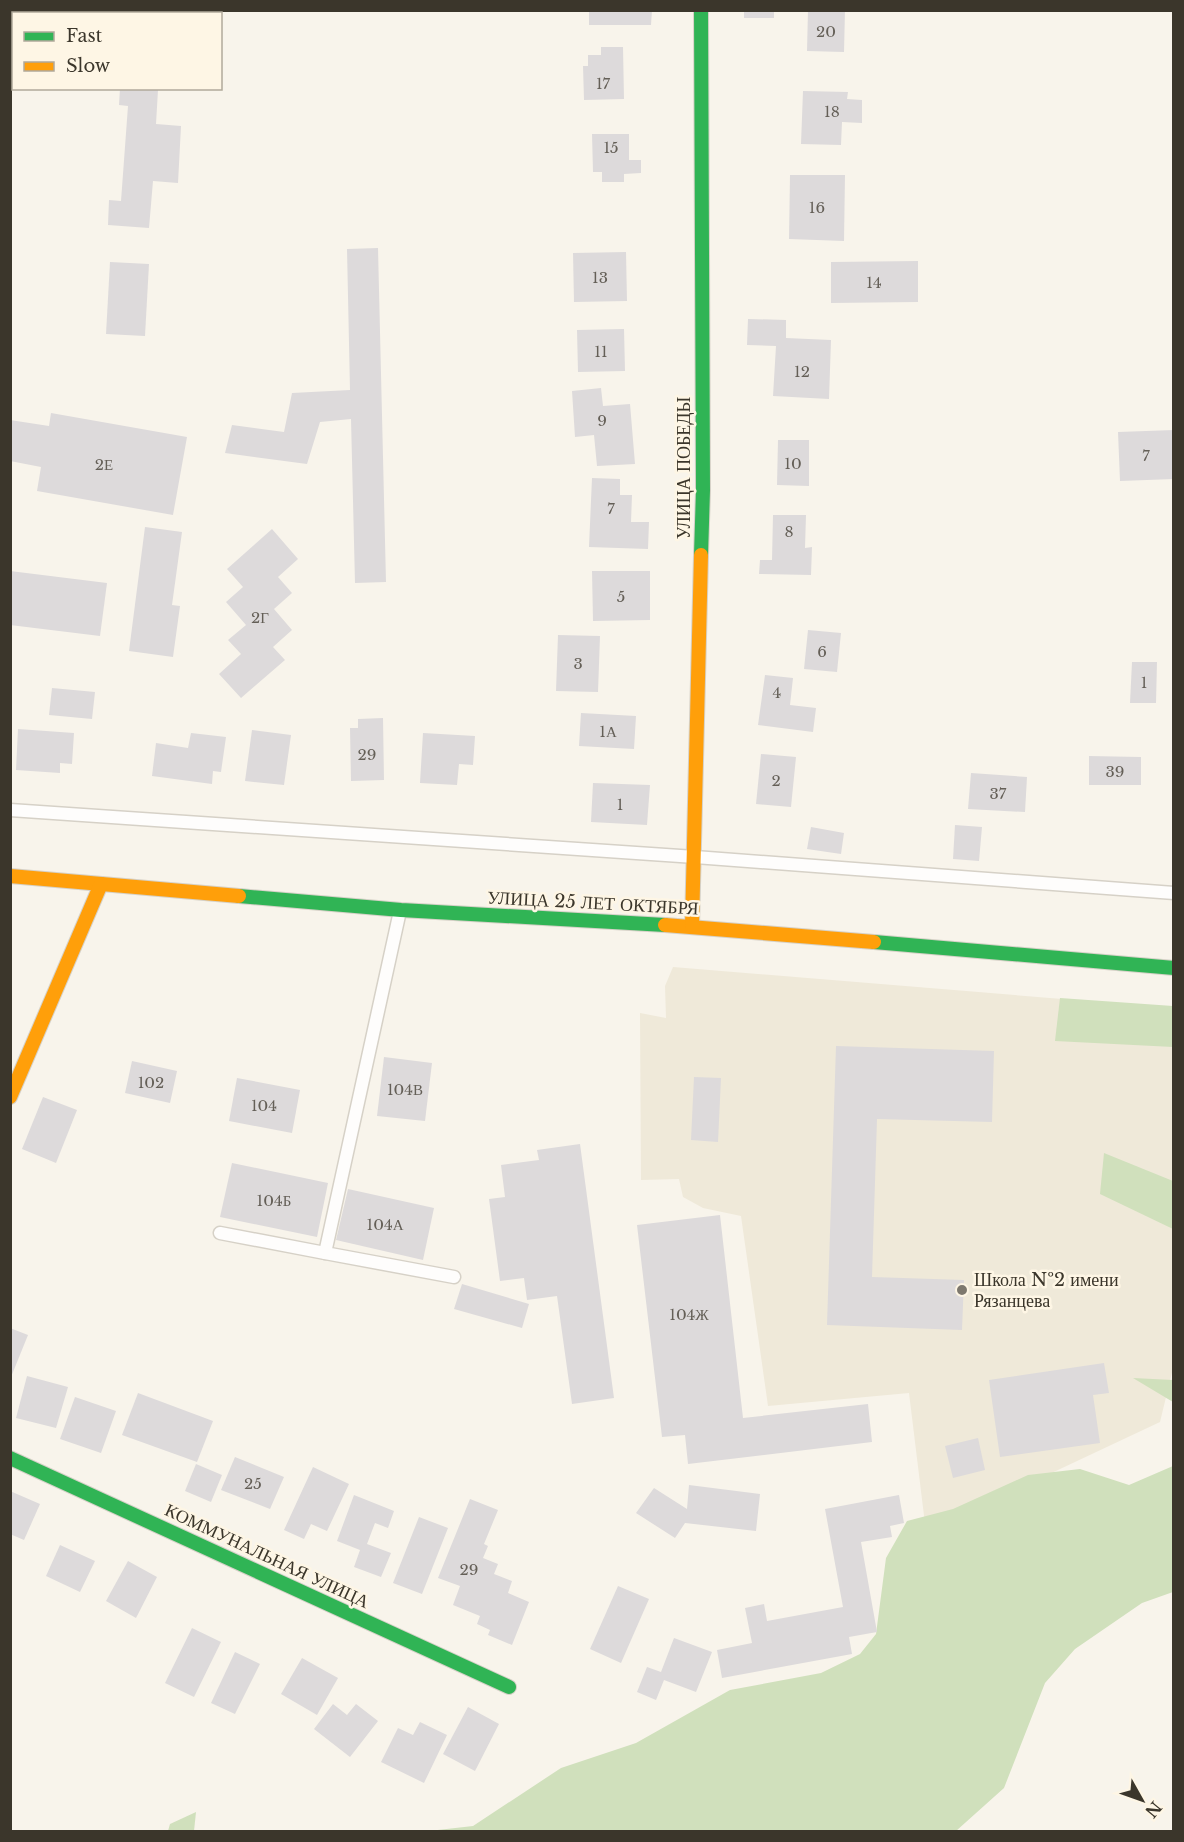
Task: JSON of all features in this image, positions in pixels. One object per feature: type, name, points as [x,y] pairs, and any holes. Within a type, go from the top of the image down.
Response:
[{"type":"street","name":"УЛИЦА ПОБЕДЫ","points":[[692,926],[703,490],[701,10]]},
{"type":"street","name":"УЛИЦА 25 ЛЕТ ОКТЯБРЯ","points":[[10,876],[401,910],[692,926],[1173,968]]},
{"type":"street","points":[[10,1097],[101,884]]},
{"type":"street","name":"КОММУНАЛЬНАЯ УЛИЦА","points":[[10,1458],[509,1687]]},
{"type":"lane","points":[[10,810],[695,857],[1173,893]]},
{"type":"lane","points":[[325,1253],[401,910]]},
{"type":"lane","points":[[220,1233],[454,1277]]},
{"type":"shaded area","name":"Школа №2 имени Рязанцева","points":[[673,967],[1173,1008],[1174,1364],[1160,1422],[926,1532],[909,1393],[768,1406],[741,1216],[703,1208],[683,1197],[679,1179],[641,1180],[640,1013],[666,1018],[665,986]]},
{"type":"green space","points":[[1060,998],[1173,1006],[1173,1047],[1055,1041]]},
{"type":"green space","points":[[1104,1153],[1173,1181],[1173,1229],[1100,1194]]},
{"type":"green space","points":[[1133,1378],[1173,1380],[1173,1402]]},
{"type":"green space","points":[[1173,1466],[1173,1592],[1142,1603],[1075,1649],[1045,1683],[1004,1788],[956,1831],[420,1832],[473,1826],[561,1768],[636,1743],[730,1690],[821,1673],[860,1654],[876,1634],[886,1558],[907,1521],[953,1509],[1028,1475],[1080,1469],[1129,1485]]},
{"type":"green space","points":[[196,1812],[194,1831],[168,1831],[170,1824]]},
{"type":"building","points":[[149,10],[183,10],[183,12],[149,12]]},
{"type":"building","points":[[589,10],[652,10],[651,25],[589,25]]},
{"type":"building","points":[[744,10],[774,10],[774,18],[744,18]]},
{"type":"building","points":[[808,10],[845,10],[844,52],[807,51]]},
{"type":"building","points":[[601,47],[623,47],[624,99],[584,100],[583,66],[588,66],[588,55],[601,55]]},
{"type":"building","points":[[120,90],[158,90],[156,124],[181,126],[178,183],[153,181],[149,228],[108,225],[109,200],[121,201],[128,106],[119,105]]},
{"type":"building","points":[[803,91],[848,92],[847,99],[862,100],[862,123],[842,122],[841,145],[801,144]]},
{"type":"building","points":[[592,134],[629,134],[629,160],[641,160],[641,173],[624,174],[624,182],[602,182],[602,172],[593,172]]},
{"type":"building","points":[[790,175],[845,175],[844,241],[789,239]]},
{"type":"building","points":[[378,248],[386,582],[355,583],[351,419],[320,422],[307,464],[225,453],[232,425],[284,432],[292,393],[350,390],[347,249]]},
{"type":"building","points":[[626,252],[627,301],[574,302],[573,253]]},
{"type":"building","points":[[918,261],[918,302],[831,303],[831,262]]},
{"type":"building","points":[[110,262],[149,264],[145,336],[106,334]]},
{"type":"building","points":[[748,319],[786,320],[786,338],[831,340],[829,399],[773,396],[776,346],[747,345]]},
{"type":"building","points":[[624,329],[625,371],[578,372],[577,330]]},
{"type":"building","points":[[601,388],[603,406],[630,404],[635,464],[597,466],[594,435],[575,437],[572,391]]},
{"type":"building","points":[[51,413],[187,437],[173,515],[37,491],[41,467],[10,461],[10,420],[49,426]]},
{"type":"building","points":[[1174,430],[1174,479],[1120,481],[1118,432]]},
{"type":"building","points":[[778,440],[809,440],[809,486],[777,485]]},
{"type":"building","points":[[592,478],[620,479],[620,495],[632,495],[631,522],[649,522],[648,549],[589,547]]},
{"type":"building","points":[[773,515],[806,515],[805,548],[812,547],[811,575],[759,574],[760,560],[772,560]]},
{"type":"building","points":[[145,527],[182,532],[172,605],[180,606],[173,657],[129,651]]},
{"type":"building","points":[[272,529],[298,559],[278,577],[292,593],[274,609],[292,630],[273,647],[285,660],[241,698],[219,674],[241,654],[228,640],[246,625],[226,602],[243,587],[227,569]]},
{"type":"building","points":[[10,571],[107,583],[100,636],[10,625]]},
{"type":"building","points":[[592,571],[650,571],[650,620],[593,621]]},
{"type":"building","points":[[808,630],[841,633],[837,672],[804,669]]},
{"type":"building","points":[[558,635],[600,636],[598,692],[556,691]]},
{"type":"building","points":[[1132,662],[1157,662],[1156,703],[1130,703]]},
{"type":"building","points":[[765,675],[793,678],[790,705],[816,708],[813,732],[758,725]]},
{"type":"building","points":[[52,688],[95,692],[92,719],[49,715]]},
{"type":"building","points":[[581,713],[636,716],[634,749],[579,746]]},
{"type":"building","points":[[383,718],[384,780],[351,781],[350,728],[358,728],[358,719]]},
{"type":"building","points":[[18,729],[74,733],[72,764],[60,763],[60,773],[16,770]]},
{"type":"building","points":[[252,730],[291,735],[284,785],[245,781]]},
{"type":"building","points":[[191,733],[226,737],[221,772],[213,771],[212,784],[152,776],[156,743],[188,748]]},
{"type":"building","points":[[423,733],[475,736],[473,765],[459,764],[457,785],[420,783]]},
{"type":"building","points":[[761,754],[796,757],[791,807],[756,804]]},
{"type":"building","points":[[1089,756],[1141,757],[1141,785],[1089,785]]},
{"type":"building","points":[[971,773],[1027,777],[1025,812],[968,809]]},
{"type":"building","points":[[593,783],[650,785],[647,825],[591,822]]},
{"type":"building","points":[[955,825],[982,827],[979,861],[953,859]]},
{"type":"building","points":[[811,827],[844,833],[841,854],[807,849]]},
{"type":"building","points":[[836,1046],[994,1051],[992,1122],[877,1119],[872,1277],[964,1280],[962,1330],[827,1325]]},
{"type":"building","points":[[384,1057],[432,1063],[425,1121],[377,1116]]},
{"type":"building","points":[[132,1061],[177,1071],[170,1103],[125,1093]]},
{"type":"building","points":[[694,1077],[721,1078],[718,1142],[691,1140]]},
{"type":"building","points":[[237,1078],[300,1090],[292,1133],[229,1121]]},
{"type":"building","points":[[43,1097],[77,1110],[56,1163],[22,1149]]},
{"type":"building","points":[[580,1144],[614,1398],[572,1404],[557,1296],[527,1300],[524,1278],[500,1281],[489,1199],[505,1197],[501,1165],[539,1160],[537,1150]]},
{"type":"building","points":[[232,1163],[328,1183],[317,1237],[220,1217]]},
{"type":"building","points":[[348,1189],[434,1208],[423,1260],[336,1240]]},
{"type":"building","points":[[720,1215],[743,1418],[868,1404],[872,1442],[688,1464],[685,1435],[662,1437],[637,1225]]},
{"type":"building","points":[[462,1284],[529,1304],[522,1328],[454,1309]]},
{"type":"building","points":[[10,1328],[28,1335],[11,1377],[10,1377]]},
{"type":"building","points":[[1104,1363],[1109,1393],[1093,1395],[1100,1443],[1000,1457],[989,1380]]},
{"type":"building","points":[[27,1376],[68,1387],[56,1428],[16,1418]]},
{"type":"building","points":[[138,1393],[213,1421],[197,1462],[122,1435]]},
{"type":"building","points":[[75,1397],[116,1411],[101,1453],[60,1439]]},
{"type":"building","points":[[978,1438],[985,1470],[953,1478],[945,1446]]},
{"type":"building","points":[[235,1457],[284,1477],[270,1509],[221,1490]]},
{"type":"building","points":[[196,1464],[222,1475],[211,1502],[185,1491]]},
{"type":"building","points":[[313,1467],[349,1484],[327,1531],[311,1524],[304,1539],[284,1530]]},
{"type":"building","points":[[689,1485],[760,1494],[756,1531],[685,1523],[675,1538],[636,1513],[654,1488],[687,1509]]},
{"type":"building","points":[[10,1491],[40,1504],[24,1540],[10,1534]]},
{"type":"building","points":[[354,1495],[394,1511],[388,1528],[375,1523],[367,1544],[391,1553],[381,1577],[354,1567],[360,1550],[337,1541]]},
{"type":"building","points":[[899,1495],[904,1523],[890,1526],[892,1537],[861,1542],[877,1632],[849,1637],[852,1654],[722,1678],[717,1650],[752,1643],[745,1608],[764,1604],[767,1621],[843,1607],[825,1509]]},
{"type":"building","points":[[470,1499],[498,1510],[484,1544],[488,1546],[483,1558],[498,1564],[494,1574],[512,1581],[508,1593],[529,1602],[512,1645],[488,1635],[490,1630],[477,1624],[480,1616],[453,1605],[460,1586],[438,1578]]},
{"type":"building","points":[[419,1517],[448,1528],[422,1594],[393,1583]]},
{"type":"building","points":[[60,1545],[95,1561],[80,1592],[46,1576]]},
{"type":"building","points":[[128,1561],[157,1577],[136,1618],[106,1601]]},
{"type":"building","points":[[618,1586],[649,1599],[621,1663],[590,1649]]},
{"type":"building","points":[[192,1628],[221,1642],[194,1697],[165,1683]]},
{"type":"building","points":[[674,1638],[712,1652],[696,1692],[664,1680],[656,1700],[637,1692],[647,1667],[661,1672]]},
{"type":"building","points":[[235,1652],[260,1664],[235,1714],[211,1703]]},
{"type":"building","points":[[302,1658],[338,1678],[317,1715],[281,1694]]},
{"type":"building","points":[[333,1704],[347,1715],[356,1704],[378,1721],[350,1757],[314,1729]]},
{"type":"building","points":[[468,1707],[499,1724],[475,1771],[443,1754]]},
{"type":"building","points":[[420,1722],[447,1735],[424,1783],[381,1762],[398,1728],[413,1735]]},
{"type":"traffic: fast","points":[[701,10],[703,490],[701,555]]},
{"type":"traffic: fast","points":[[239,896],[401,910],[665,925]]},
{"type":"traffic: fast","points":[[874,942],[1174,968]]},
{"type":"traffic: fast","points":[[10,1458],[509,1687]]},
{"type":"traffic: slow","points":[[692,926],[701,555]]},
{"type":"traffic: slow","points":[[10,876],[239,896]]},
{"type":"traffic: slow","points":[[10,1097],[101,884]]},
{"type":"traffic: slow","points":[[665,925],[874,942]]},
{"type":"place","name":"Школа №2 имени Рязанцева","points":[[962,1290]]}]
